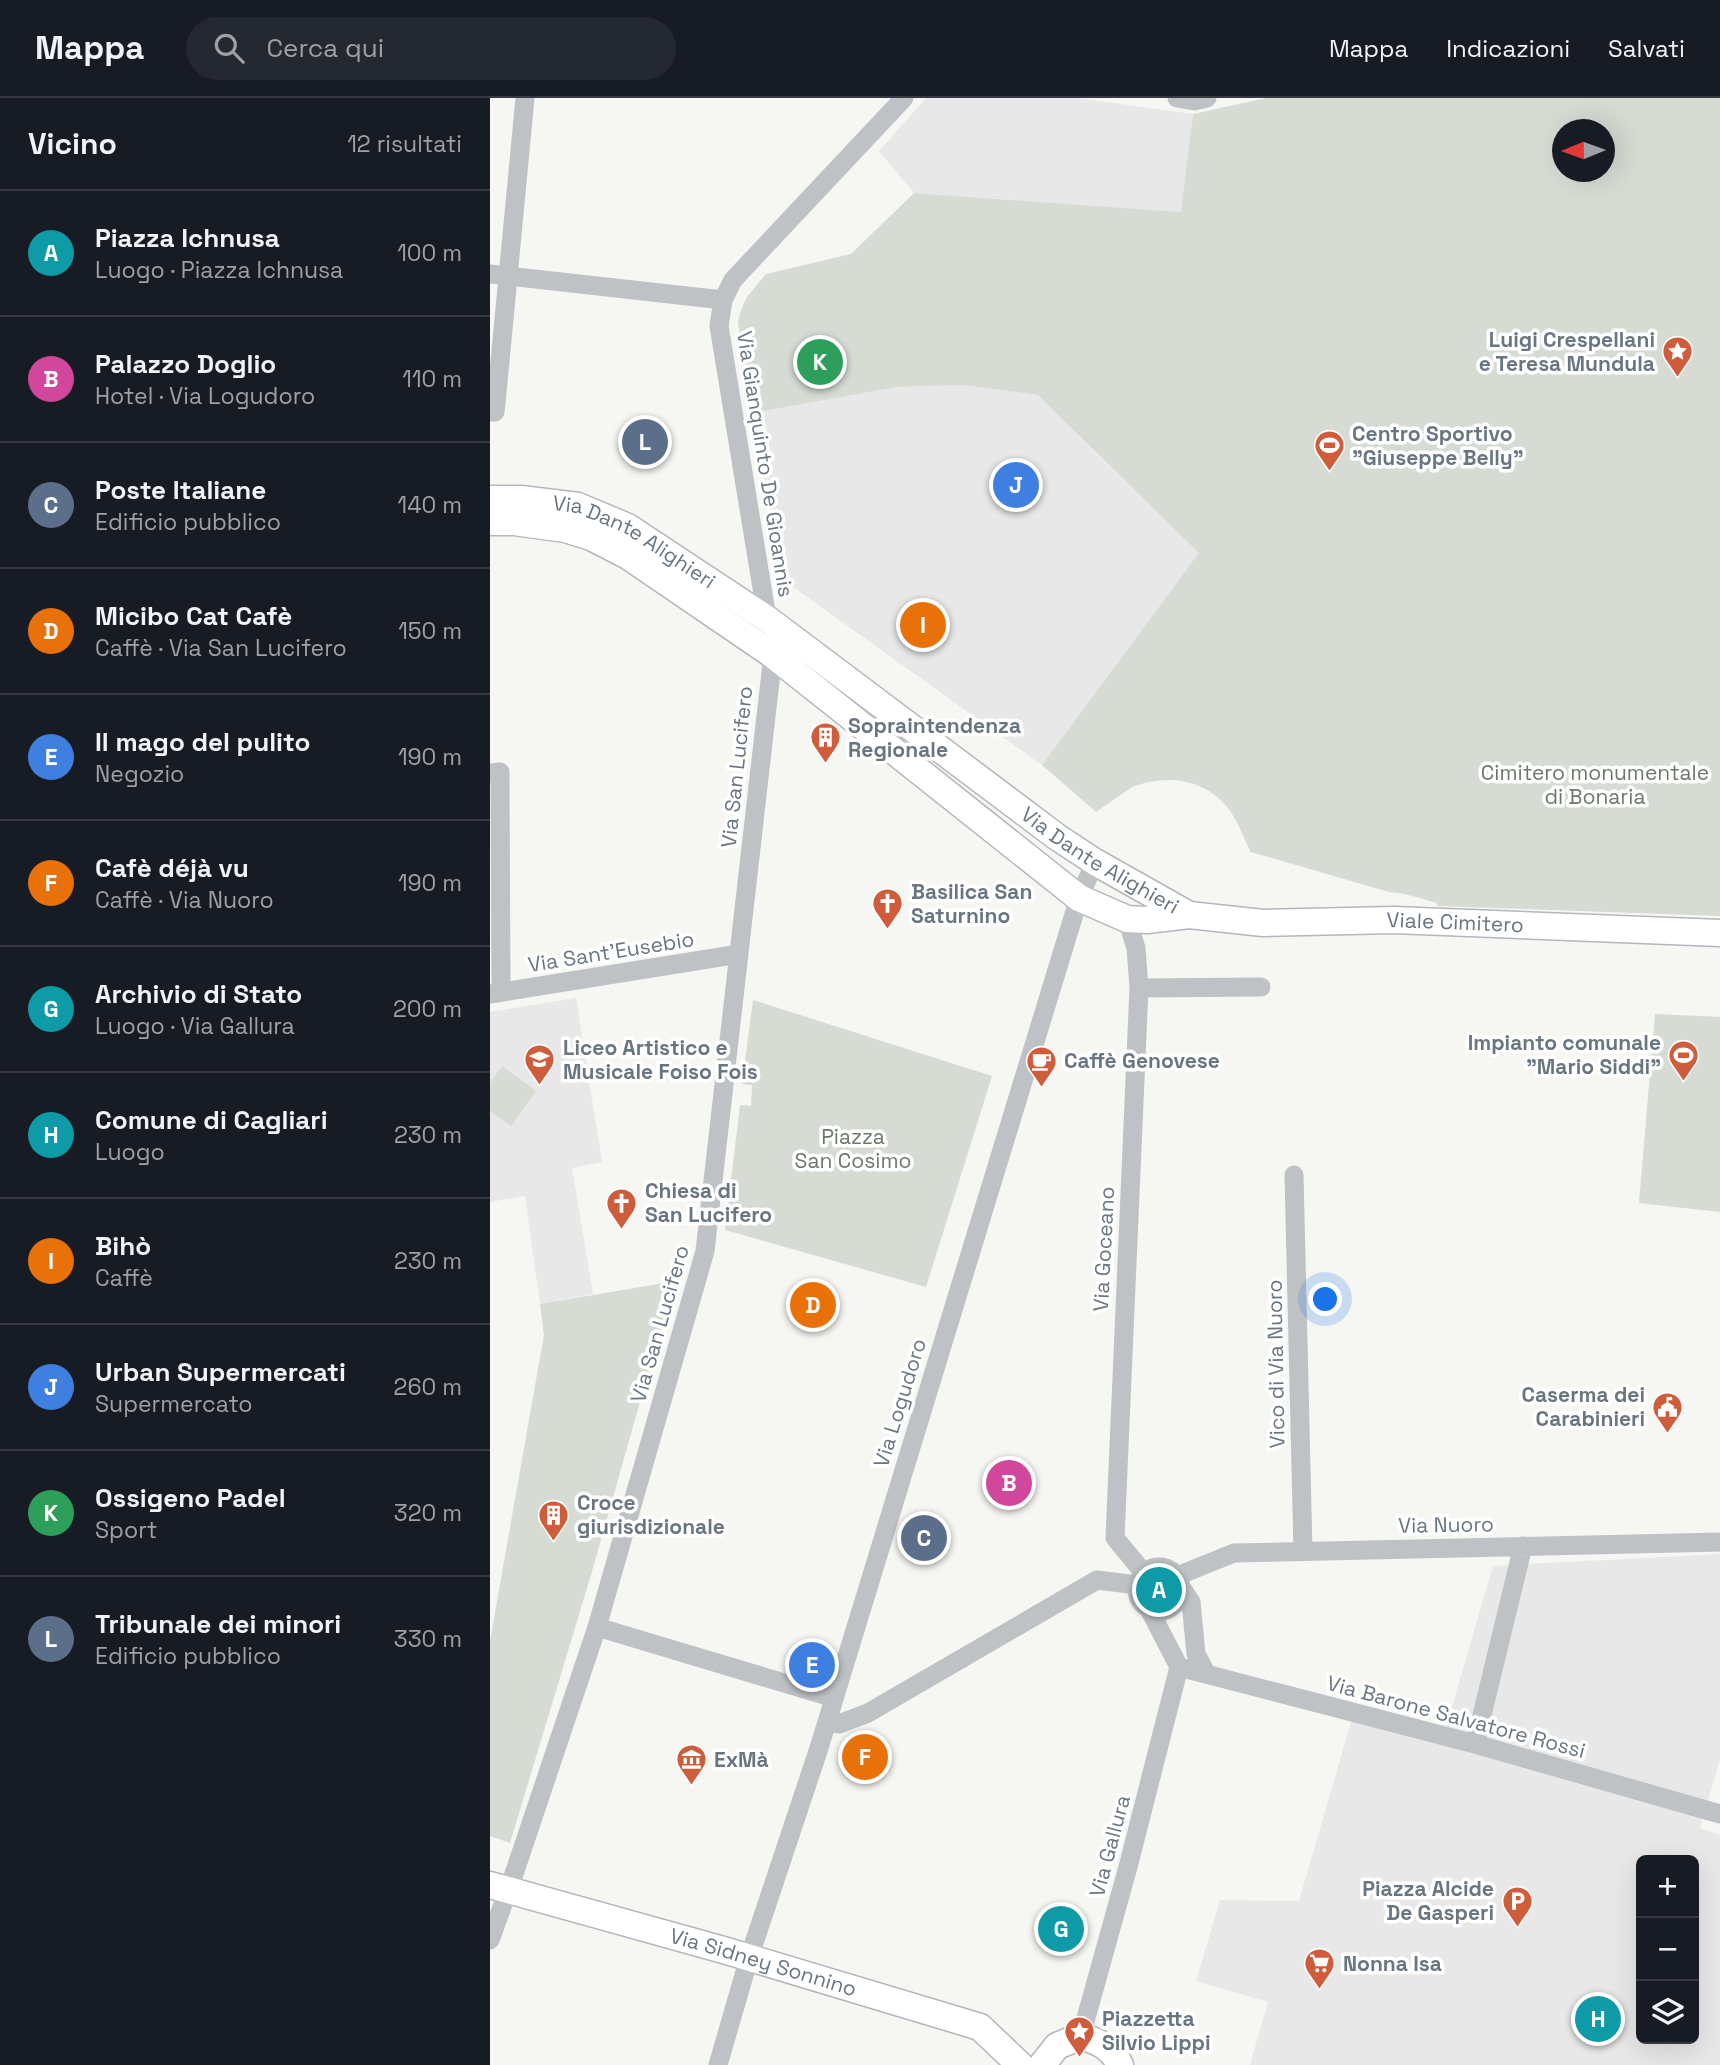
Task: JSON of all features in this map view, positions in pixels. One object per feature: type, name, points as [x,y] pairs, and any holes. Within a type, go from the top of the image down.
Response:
[{"type":"main road","name":"Via Dante Alighieri","points":[[490,499],[521,499],[578,506],[628,527],[768,619],[1057,837],[1095,862],[1189,915]]},
{"type":"main road","name":"Via Dante Alighieri","points":[[490,522],[565,528],[591,537],[628,556],[773,655],[1079,898],[1127,919],[1147,920],[1189,915]]},
{"type":"main road","name":"Viale Cimitero","points":[[1189,915],[1263,923],[1394,920],[1720,933]]},
{"type":"main road","name":"Via Sidney Sonnino","points":[[499,1887],[980,2027],[1020,2065]]},
{"type":"main road","points":[[1042,2065],[1057,2046],[1081,2036],[1103,2044],[1120,2065]]},
{"type":"street","points":[[493,412],[500,275],[525,98]]},
{"type":"street","name":"Via Gianquinto De Gioannis","points":[[773,655],[719,326],[723,300],[733,280],[904,98]]},
{"type":"street","points":[[1177,98],[1194,101],[1207,98]]},
{"type":"street","points":[[500,275],[723,300]]},
{"type":"street","name":"Via San Lucifero","points":[[490,1940],[499,1887],[597,1627],[705,1251],[773,655]]},
{"type":"street","points":[[495,772],[495,993]]},
{"type":"street","name":"Via Logudoro","points":[[718,2065],[749,1958],[827,1721],[1079,898],[1095,862]]},
{"type":"street","name":"Via Goceano","points":[[1127,919],[1136,948],[1139,988],[1115,1538],[1140,1579]]},
{"type":"street","name":"Via Sant'Eusebio","points":[[495,993],[739,954]]},
{"type":"street","points":[[1139,988],[1261,987]]},
{"type":"street","name":"Vico di Via Nuoro","points":[[1294,1175],[1303,1551]]},
{"type":"street","name":"Via Nuoro","points":[[1179,1582],[1234,1553],[1720,1542]]},
{"type":"street","points":[[1475,1744],[1523,1546]]},
{"type":"street","points":[[827,1721],[839,1724],[868,1713],[1097,1580],[1140,1579],[1152,1568],[1168,1569],[1191,1602],[1196,1654],[1206,1673]]},
{"type":"street","points":[[1140,1579],[1139,1599],[1149,1609],[1179,1667]]},
{"type":"street","points":[[1149,1609],[1159,1611],[1175,1604],[1179,1597],[1179,1582]]},
{"type":"street","points":[[597,1627],[834,1698]]},
{"type":"street","name":"Via Barone Salvatore Rossi","points":[[1179,1667],[1475,1744],[1720,1814]]},
{"type":"street","name":"Via Gallura","points":[[1081,2036],[1179,1667]]},
{"type":"shaded area","points":[[926,98],[1077,98],[1193,114],[1182,212],[914,193],[879,151]]},
{"type":"shaded area","points":[[962,385],[1038,395],[1200,553],[1042,765],[782,579],[752,413],[897,387]]},
{"type":"shaded area","name":"Liceo Artistico e Musicale Foiso Fois","points":[[576,998],[602,1162],[572,1168],[593,1294],[540,1304],[525,1196],[490,1202],[490,1012]]},
{"type":"shaded area","points":[[1720,1554],[1720,1760],[1700,1828],[1720,1835],[1720,2065],[1250,2065],[1268,2002],[1196,1981],[1220,1900],[1299,1901],[1353,1715],[1442,1741],[1493,1566]]},
{"type":"green space","name":"Centro Sportivo \"Giuseppe Belly\"","points":[[1266,98],[1720,98],[1720,916],[1438,906],[1437,903],[1251,852],[1234,817],[1222,801],[1211,792],[1186,782],[1159,780],[1132,787],[1096,812],[1042,765],[1199,553],[1038,395],[962,385],[897,387],[752,413],[738,322],[747,297],[766,274],[851,254],[914,193],[1181,212],[1193,114]]},
{"type":"green space","name":"Piazza San Cosimo","points":[[753,1000],[992,1076],[926,1287],[725,1230],[740,1105],[751,1106],[752,1085],[742,1084]]},
{"type":"green space","name":"Impianto comunale \"Mario Siddi\"","points":[[1655,1014],[1720,1017],[1720,1212],[1639,1203]]},
{"type":"green space","points":[[502,1066],[536,1091],[511,1126],[490,1111],[490,1083]]},
{"type":"green space","points":[[668,1283],[672,1289],[591,1575],[510,1843],[490,1836],[490,1641],[544,1335],[540,1304]]},
{"type":"place","name":"Ossigeno Padel","points":[[820,362]]},
{"type":"place","name":"Luigi Crespellani e Teresa Mundula","points":[[1678,379]]},
{"type":"place","name":"Tribunale dei minori","points":[[645,442]]},
{"type":"place","name":"Centro Sportivo \"Giuseppe Belly\"","points":[[1329,473]]},
{"type":"place","name":"Urban Supermercati","points":[[1016,485]]},
{"type":"place","name":"Bihò","points":[[923,625]]},
{"type":"place","name":"Sopraintendenza Regionale","points":[[825,765]]},
{"type":"place","name":"Basilica San Saturnino","points":[[888,931]]},
{"type":"place","name":"Impianto comunale \"Mario Siddi\"","points":[[1684,1082]]},
{"type":"place","name":"Liceo Artistico e Musicale Foiso Fois","points":[[540,1087]]},
{"type":"place","name":"Caffè Genovese","points":[[1041,1088]]},
{"type":"place","name":"Chiesa di San Lucifero","points":[[622,1230]]},
{"type":"place","name":"Micibo Cat Cafè","points":[[813,1305]]},
{"type":"place","name":"Caserma dei Carabinieri","points":[[1668,1434]]},
{"type":"place","name":"Palazzo Doglio","points":[[1009,1483]]},
{"type":"place","name":"Poste Italiane","points":[[924,1538]]},
{"type":"place","name":"Croce giurisdizionale","points":[[554,1542]]},
{"type":"place","name":"Piazza Ichnusa","points":[[1159,1590]]},
{"type":"place","name":"Il mago del pulito","points":[[812,1665]]},
{"type":"place","name":"Cafè déjà vu","points":[[865,1757]]},
{"type":"place","name":"ExMà","points":[[691,1787]]},
{"type":"place","name":"Piazza Alcide De Gasperi","points":[[1517,1928]]},
{"type":"place","name":"Archivio di Stato","points":[[1061,1929]]},
{"type":"place","name":"Nonna Isa","points":[[1320,1991]]},
{"type":"place","name":"Comune di Cagliari","points":[[1598,2019]]},
{"type":"place","name":"Piazzetta Silvio Lippi","points":[[1079,2058]]},
{"type":"park label","name":"Cimitero monumentale di Bonaria","points":[[1595,785]]}]
